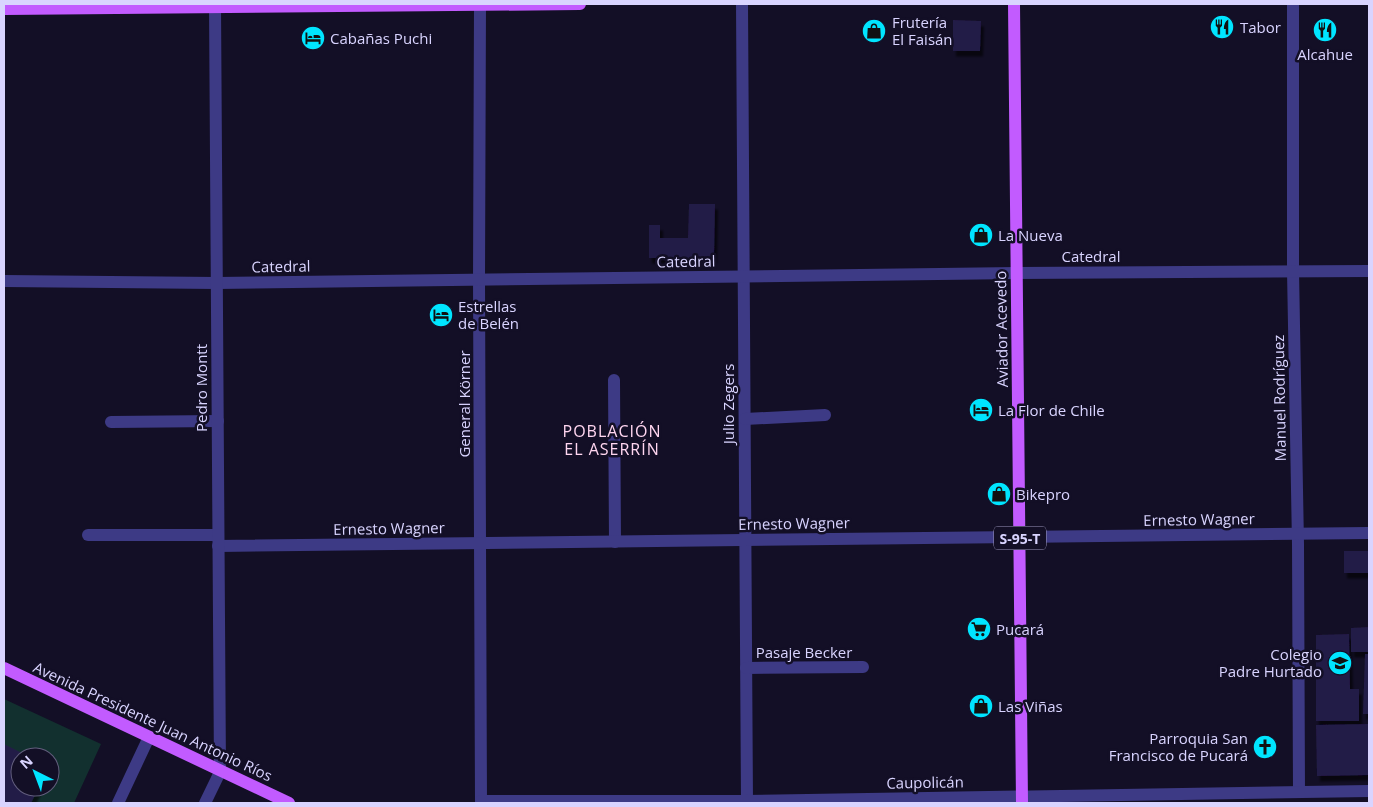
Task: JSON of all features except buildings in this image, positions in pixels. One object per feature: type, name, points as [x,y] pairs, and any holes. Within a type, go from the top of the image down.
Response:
[{"type":"main road","points":[[4,10],[215,6],[580,4]]},
{"type":"main road","name":"Aviador Acevedo","points":[[1014,4],[1022,800]]},
{"type":"main road","name":"Avenida Presidente Juan Antonio Ríos","points":[[4,668],[220,772],[289,803]]},
{"type":"street","name":"General Körner","points":[[480,4],[481,802]]},
{"type":"street","name":"Julio Zegers","points":[[742,4],[747,802]]},
{"type":"street","name":"Manuel Rodríguez","points":[[1293,4],[1293,271],[1298,534],[1299,792]]},
{"type":"street","name":"Pedro Montt","points":[[215,6],[220,772]]},
{"type":"street","name":"Catedral","points":[[4,281],[217,283],[1017,273],[1369,271]]},
{"type":"street","points":[[614,380],[615,542]]},
{"type":"street","points":[[744,419],[825,415]]},
{"type":"street","points":[[111,422],[218,421]]},
{"type":"street","name":"Ernesto Wagner","points":[[88,536],[218,541],[481,543],[1369,533]]},
{"type":"street","name":"Pasaje Becker","points":[[746,668],[863,668]]},
{"type":"street","points":[[118,803],[149,737]]},
{"type":"street","points":[[205,803],[220,772]]},
{"type":"street","name":"Caupolicán","points":[[481,802],[1022,800],[1369,791]]},
{"type":"green space","points":[[4,699],[101,744],[74,803],[4,803]]},
{"type":"place","name":"Tabor","points":[[1222,27]]},
{"type":"place","name":"Alcahue","points":[[1325,30]]},
{"type":"place","name":"Frutería El Faisán","points":[[874,31]]},
{"type":"place","name":"Cabañas Puchi","points":[[313,38]]},
{"type":"place","name":"La Nueva","points":[[981,235]]},
{"type":"place","name":"Estrellas de Belén","points":[[441,315]]},
{"type":"place","name":"La Flor de Chile","points":[[981,410]]},
{"type":"place","name":"Bikepro","points":[[999,494]]},
{"type":"place","name":"Pucará","points":[[979,629]]},
{"type":"place","name":"Colegio Padre Hurtado","points":[[1340,663]]},
{"type":"place","name":"Las Viñas","points":[[981,706]]},
{"type":"place","name":"Parroquia San Francisco de Pucará","points":[[1265,747]]},
{"type":"district","name":"POBLACIÓN EL ASERRÍN","points":[[612,440]]}]
